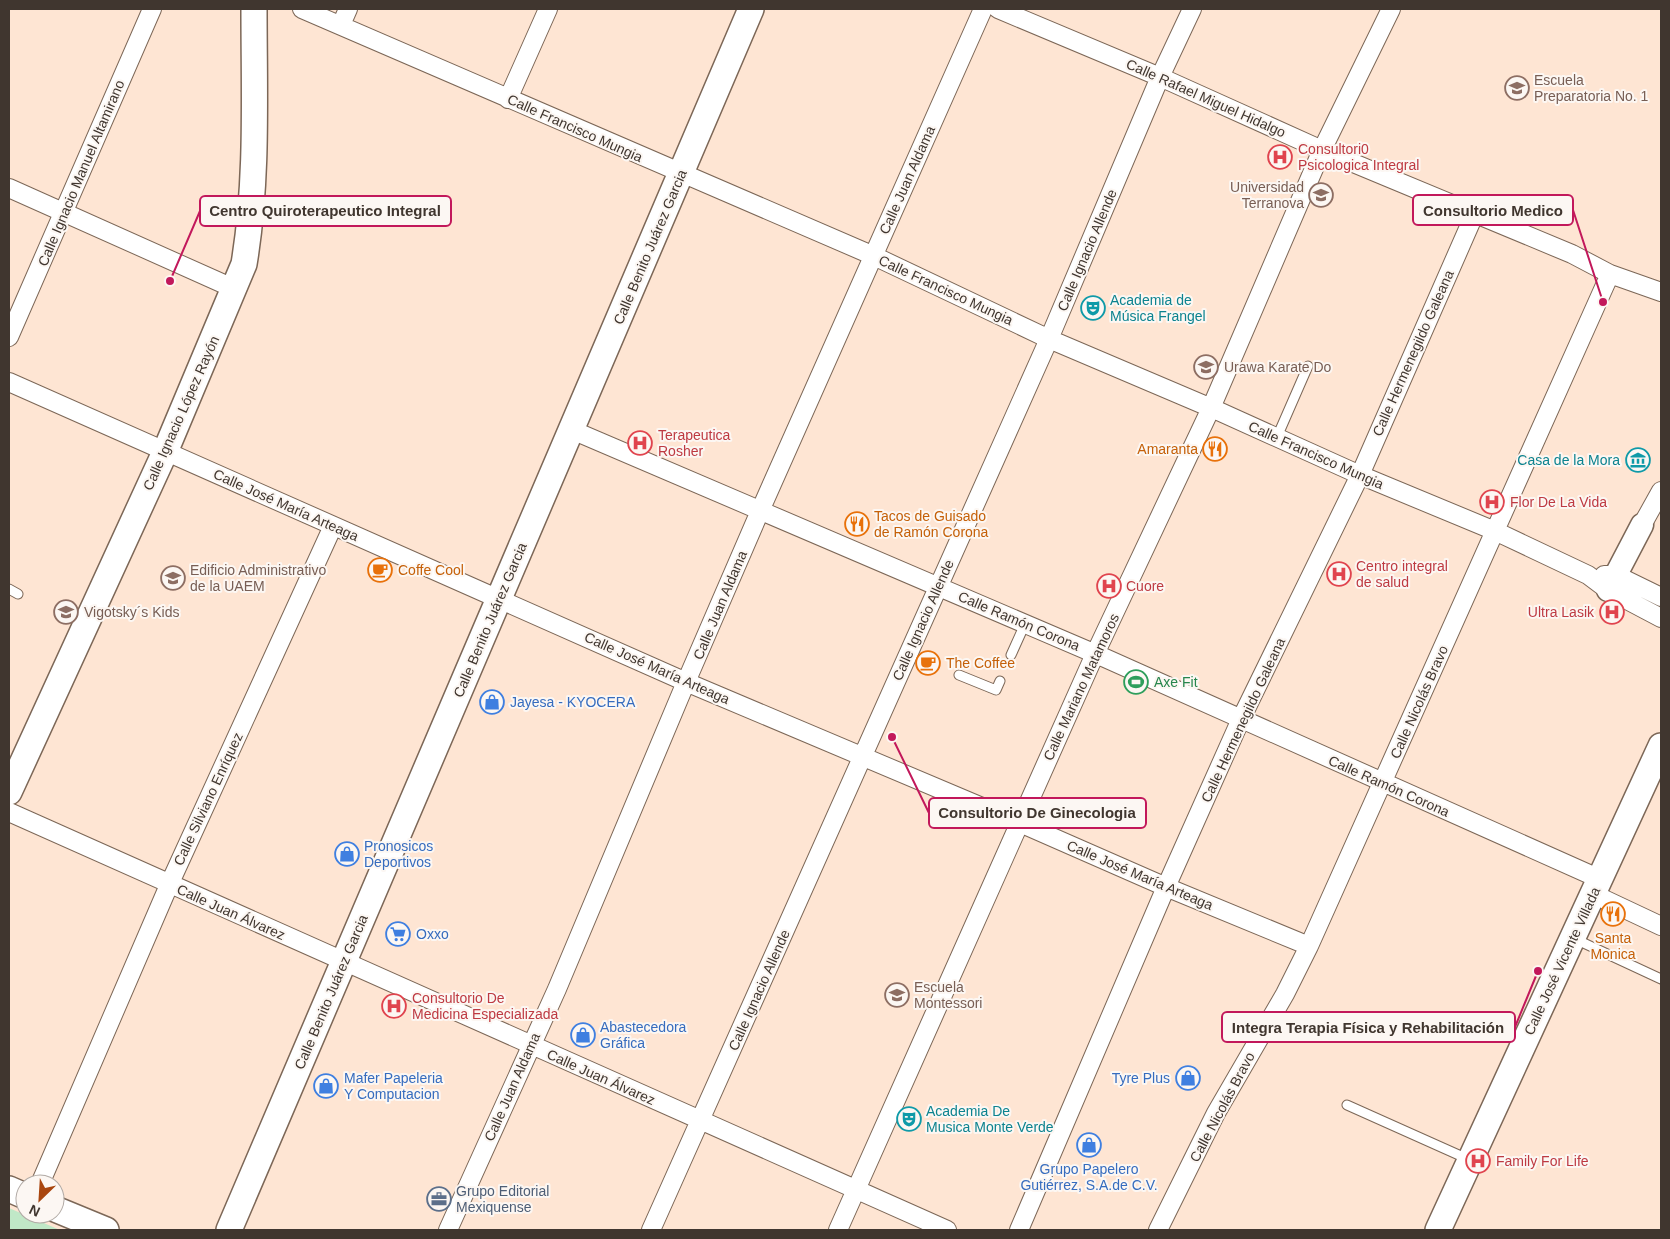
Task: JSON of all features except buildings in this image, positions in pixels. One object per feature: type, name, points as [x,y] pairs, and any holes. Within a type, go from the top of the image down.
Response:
[{"type":"main road","name":"Calle Ignacio López Rayón","points":[[9,792],[165,452],[244,264],[254,170],[254,9]]},
{"type":"main road","name":"Calle Benito Juárez Garcia","points":[[229,1230],[751,9]]},
{"type":"main road","name":"Calle José Vicente Villada","points":[[1438,1230],[1661,746]]},
{"type":"main road","points":[[65,1212],[106,1230]]},
{"type":"street","name":"Calle Ignacio Manuel Altamirano","points":[[9,337],[152,9]]},
{"type":"street","name":"Calle Francisco Mungia","points":[[302,9],[874,256],[1049,339],[1211,408],[1360,475],[1495,531],[1588,575],[1661,597]]},
{"type":"street","points":[[341,25],[348,9]]},
{"type":"street","points":[[508,99],[548,9]]},
{"type":"street","name":"Calle Juan Aldama","points":[[448,1230],[561,980],[760,510],[984,9]]},
{"type":"street","name":"Calle Rafael Miguel Hidalgo","points":[[998,9],[1160,77],[1322,150],[1572,254],[1610,274],[1661,292]]},
{"type":"street","name":"Calle Ignacio Allende","points":[[651,1230],[1049,339],[1160,77],[1192,9]]},
{"type":"street","name":"Calle Mariano Matamoros","points":[[838,1230],[1095,654],[1211,408],[1322,150],[1391,9]]},
{"type":"street","points":[[9,188],[235,289]]},
{"type":"street","name":"Calle Hermenegildo Galeana","points":[[1019,1230],[1166,887],[1241,719],[1360,475],[1475,213]]},
{"type":"street","name":"Calle Nicolás Bravo","points":[[1158,1230],[1216,1113],[1284,994],[1309,946],[1610,274]]},
{"type":"street","name":"Calle José María Arteaga","points":[[9,382],[686,682],[1309,946]]},
{"type":"street","name":"Calle Ramón Corona","points":[[572,430],[1095,654],[1382,783],[1597,887],[1661,926]]},
{"type":"street","points":[[1612,582],[1661,491]]},
{"type":"street","name":"Calle Silviano Enríquez","points":[[44,1174],[169,884],[333,526]]},
{"type":"street","name":"Calle Francisco Mungia","points":[[1612,582],[1661,618]]},
{"type":"street","name":"Calle Juan Álvarez","points":[[9,812],[947,1230]]},
{"type":"lane","points":[[1277,437],[1308,366]]},
{"type":"lane","points":[[9,589],[18,594]]},
{"type":"lane","points":[[1011,655],[1025,624]]},
{"type":"lane","points":[[959,675],[996,690],[1000,681]]},
{"type":"lane","points":[[1572,938],[1661,979]]},
{"type":"lane","points":[[1346,1106],[1470,1160]]},
{"type":"green space","points":[[9,1208],[15,1211],[15,1224],[46,1224],[60,1230],[9,1230]]},
{"type":"place","name":"Escuela Preparatoria No. 1","points":[[1517,88]]},
{"type":"place","name":"Consultori0 Psicologica Integral","points":[[1280,157]]},
{"type":"place","name":"Universidad Terranova","points":[[1321,195]]},
{"type":"place","name":"Centro Quiroterapeutico Integral","points":[[170,281]]},
{"type":"place","name":"Consultorio Medico","points":[[1603,302]]},
{"type":"place","name":"Academia de Música Frangel","points":[[1093,308]]},
{"type":"place","name":"Urawa Karate Do","points":[[1206,367]]},
{"type":"place","name":"Terapeutica Rosher","points":[[640,443]]},
{"type":"place","name":"Amaranta","points":[[1215,449]]},
{"type":"place","name":"Casa de la Mora","points":[[1638,460]]},
{"type":"place","name":"Flor De La Vida","points":[[1492,502]]},
{"type":"place","name":"Tacos de Guisado de Ramón Corona","points":[[857,524]]},
{"type":"place","name":"Coffe Cool","points":[[380,570]]},
{"type":"place","name":"Centro integral de salud","points":[[1339,574]]},
{"type":"place","name":"Edificio Administrativo de la UAEM","points":[[173,578]]},
{"type":"place","name":"Cuore","points":[[1109,586]]},
{"type":"place","name":"Vigotsky´s Kids","points":[[66,612]]},
{"type":"place","name":"Ultra Lasik","points":[[1612,612]]},
{"type":"place","name":"The Coffee","points":[[928,663]]},
{"type":"place","name":"Axe Fit","points":[[1136,682]]},
{"type":"place","name":"Jayesa - KYOCERA","points":[[492,702]]},
{"type":"place","name":"Consultorio De Ginecologia","points":[[892,737]]},
{"type":"place","name":"Pronosicos Deportivos","points":[[347,854]]},
{"type":"place","name":"Santa Monica","points":[[1613,914]]},
{"type":"place","name":"Oxxo","points":[[398,934]]},
{"type":"place","name":"Integra Terapia Física y Rehabilitación","points":[[1538,971]]},
{"type":"place","name":"Escuela Montessori","points":[[897,995]]},
{"type":"place","name":"Consultorio De Medicina Especializada","points":[[394,1006]]},
{"type":"place","name":"Abastecedora Gráfica","points":[[583,1035]]},
{"type":"place","name":"Tyre Plus","points":[[1188,1078]]},
{"type":"place","name":"Mafer Papeleria Y Computacion","points":[[326,1086]]},
{"type":"place","name":"Academia De Musica Monte Verde","points":[[909,1119]]},
{"type":"place","name":"Grupo Papelero Gutiérrez, S.A.de C.V.","points":[[1089,1145]]},
{"type":"place","name":"Family For Life","points":[[1478,1161]]},
{"type":"place","name":"Grupo Editorial Mexiquense","points":[[439,1199]]}]
